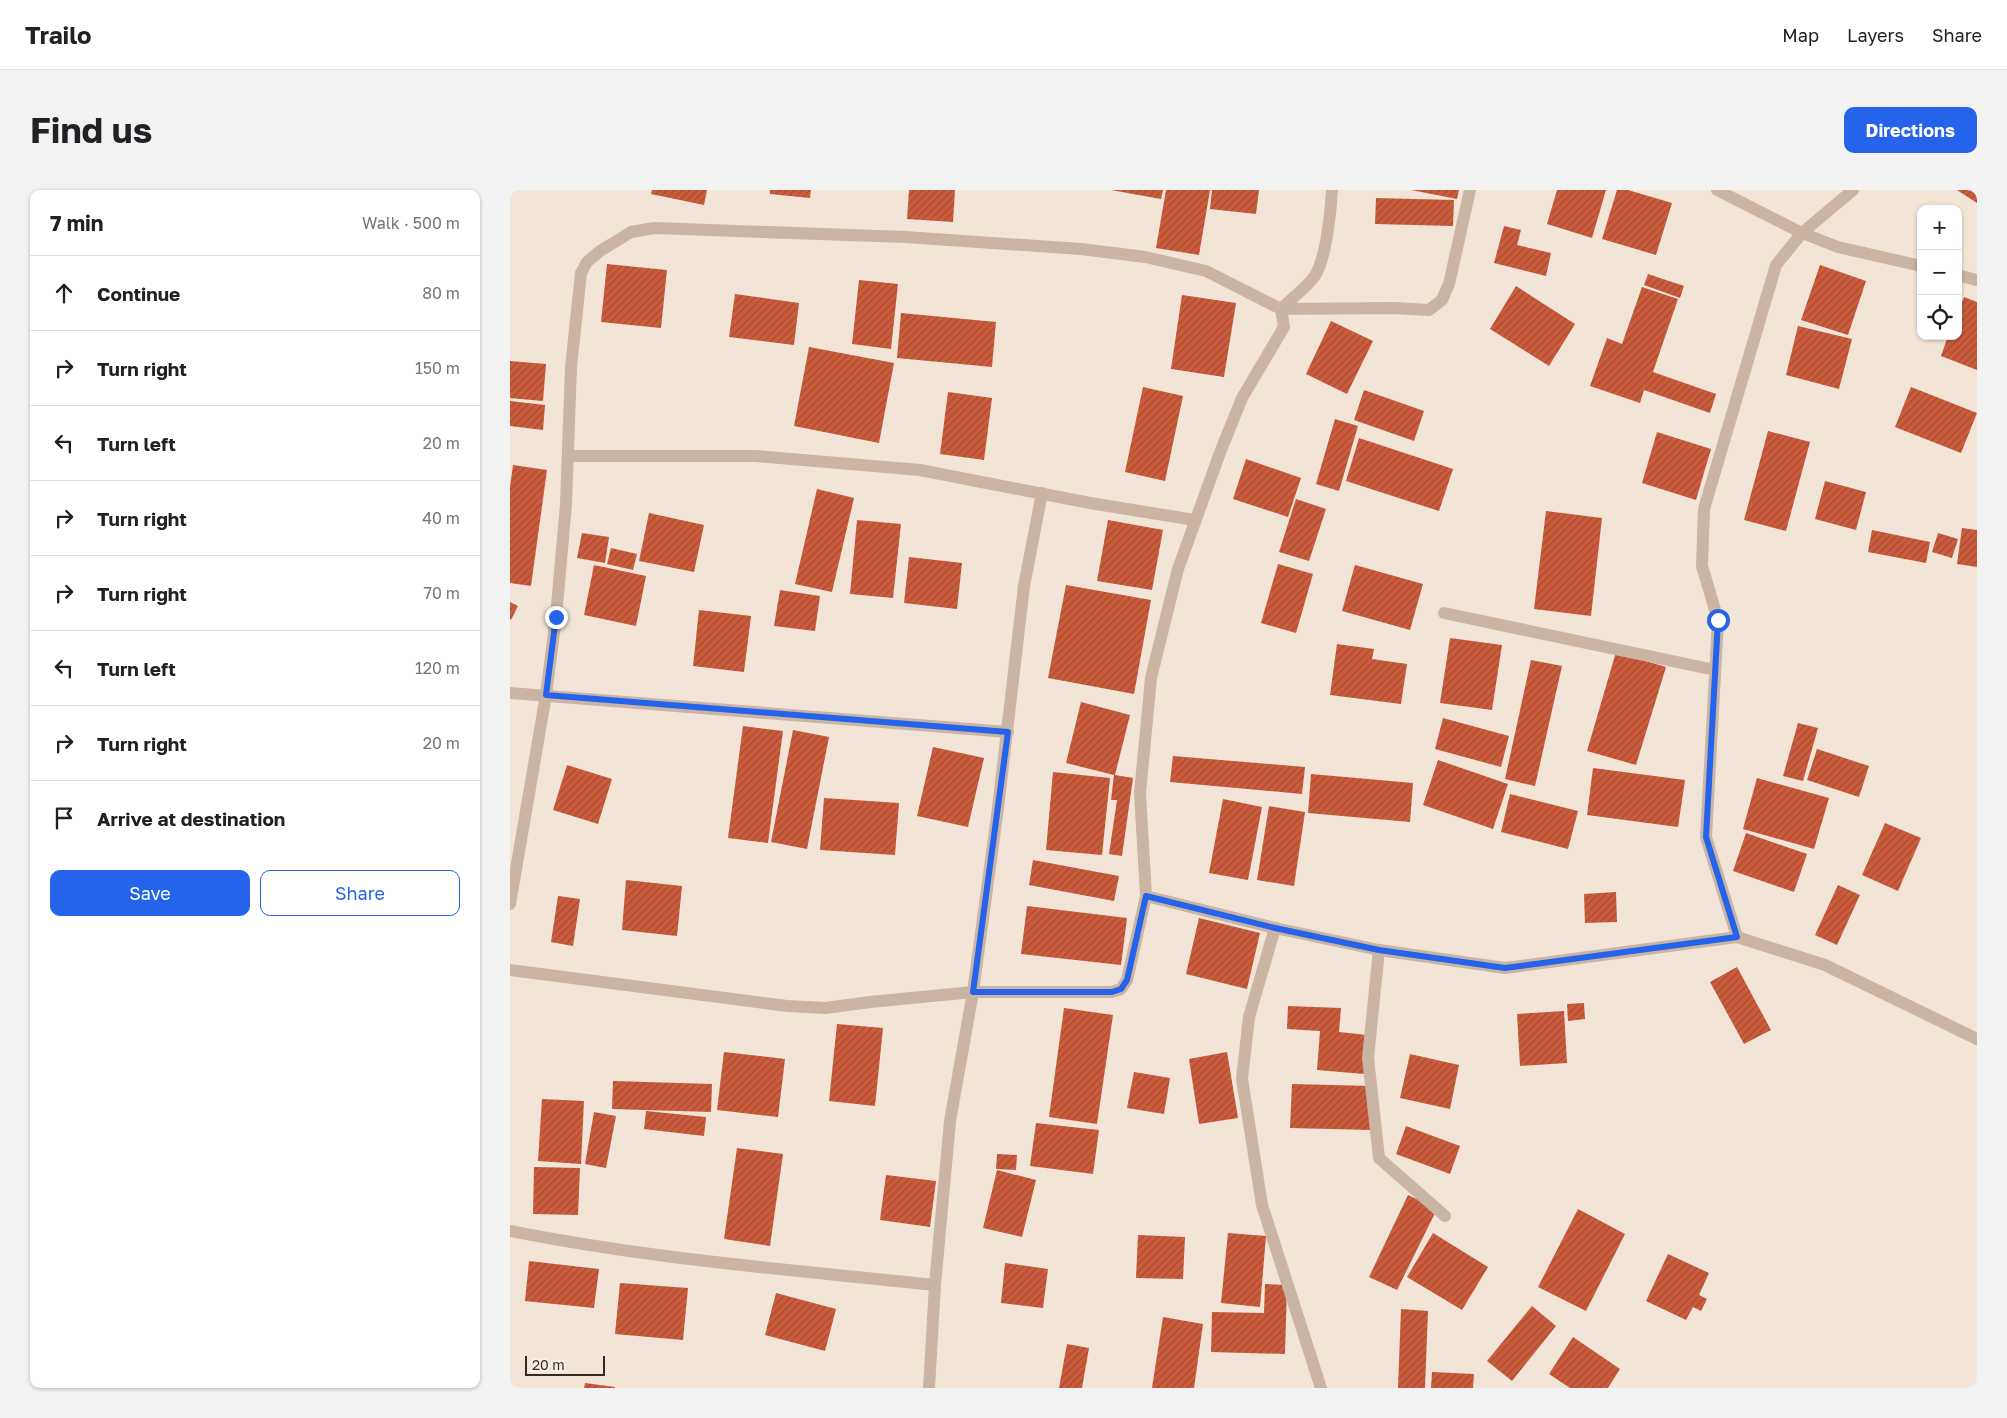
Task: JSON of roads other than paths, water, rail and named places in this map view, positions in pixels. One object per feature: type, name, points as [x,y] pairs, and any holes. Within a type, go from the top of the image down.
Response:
[{"type":"street","points":[[1280,309],[1315,276],[1326,244],[1332,190]]},
{"type":"street","points":[[510,904],[546,695],[556,617],[569,456],[571,367],[582,273],[587,262],[600,251],[631,232],[664,228],[905,237],[1081,249],[1136,256],[1206,271],[1280,309],[1394,308],[1429,310],[1442,300],[1449,284],[1470,190]]},
{"type":"street","points":[[1717,190],[1802,233],[1838,247],[1917,265]]},
{"type":"street","points":[[1737,937],[1706,837],[1718,620],[1702,566],[1704,509],[1776,264],[1802,233],[1853,190]]},
{"type":"street","points":[[1962,276],[1976,280]]},
{"type":"street","points":[[510,970],[788,1006],[825,1008],[973,992],[1112,992],[1121,989],[1127,980],[1146,896],[1140,793],[1151,678],[1178,569],[1195,520],[1242,398],[1284,328],[1280,309]]},
{"type":"street","points":[[569,456],[755,456],[920,470],[1195,520]]},
{"type":"street","points":[[929,1388],[935,1285],[950,1121],[973,992],[1008,732],[1024,586],[1042,493]]},
{"type":"street","points":[[1444,613],[1715,670]]},
{"type":"street","points":[[510,693],[1008,732]]},
{"type":"street","points":[[1146,896],[1275,928],[1379,950],[1505,968],[1737,937],[1825,965],[1977,1039]]},
{"type":"street","points":[[1275,928],[1249,1017],[1242,1080],[1262,1205],[1321,1388]]},
{"type":"street","points":[[1379,950],[1368,1058],[1379,1158],[1445,1216]]},
{"type":"street","points":[[510,1231],[585,1246],[935,1285]]}]
